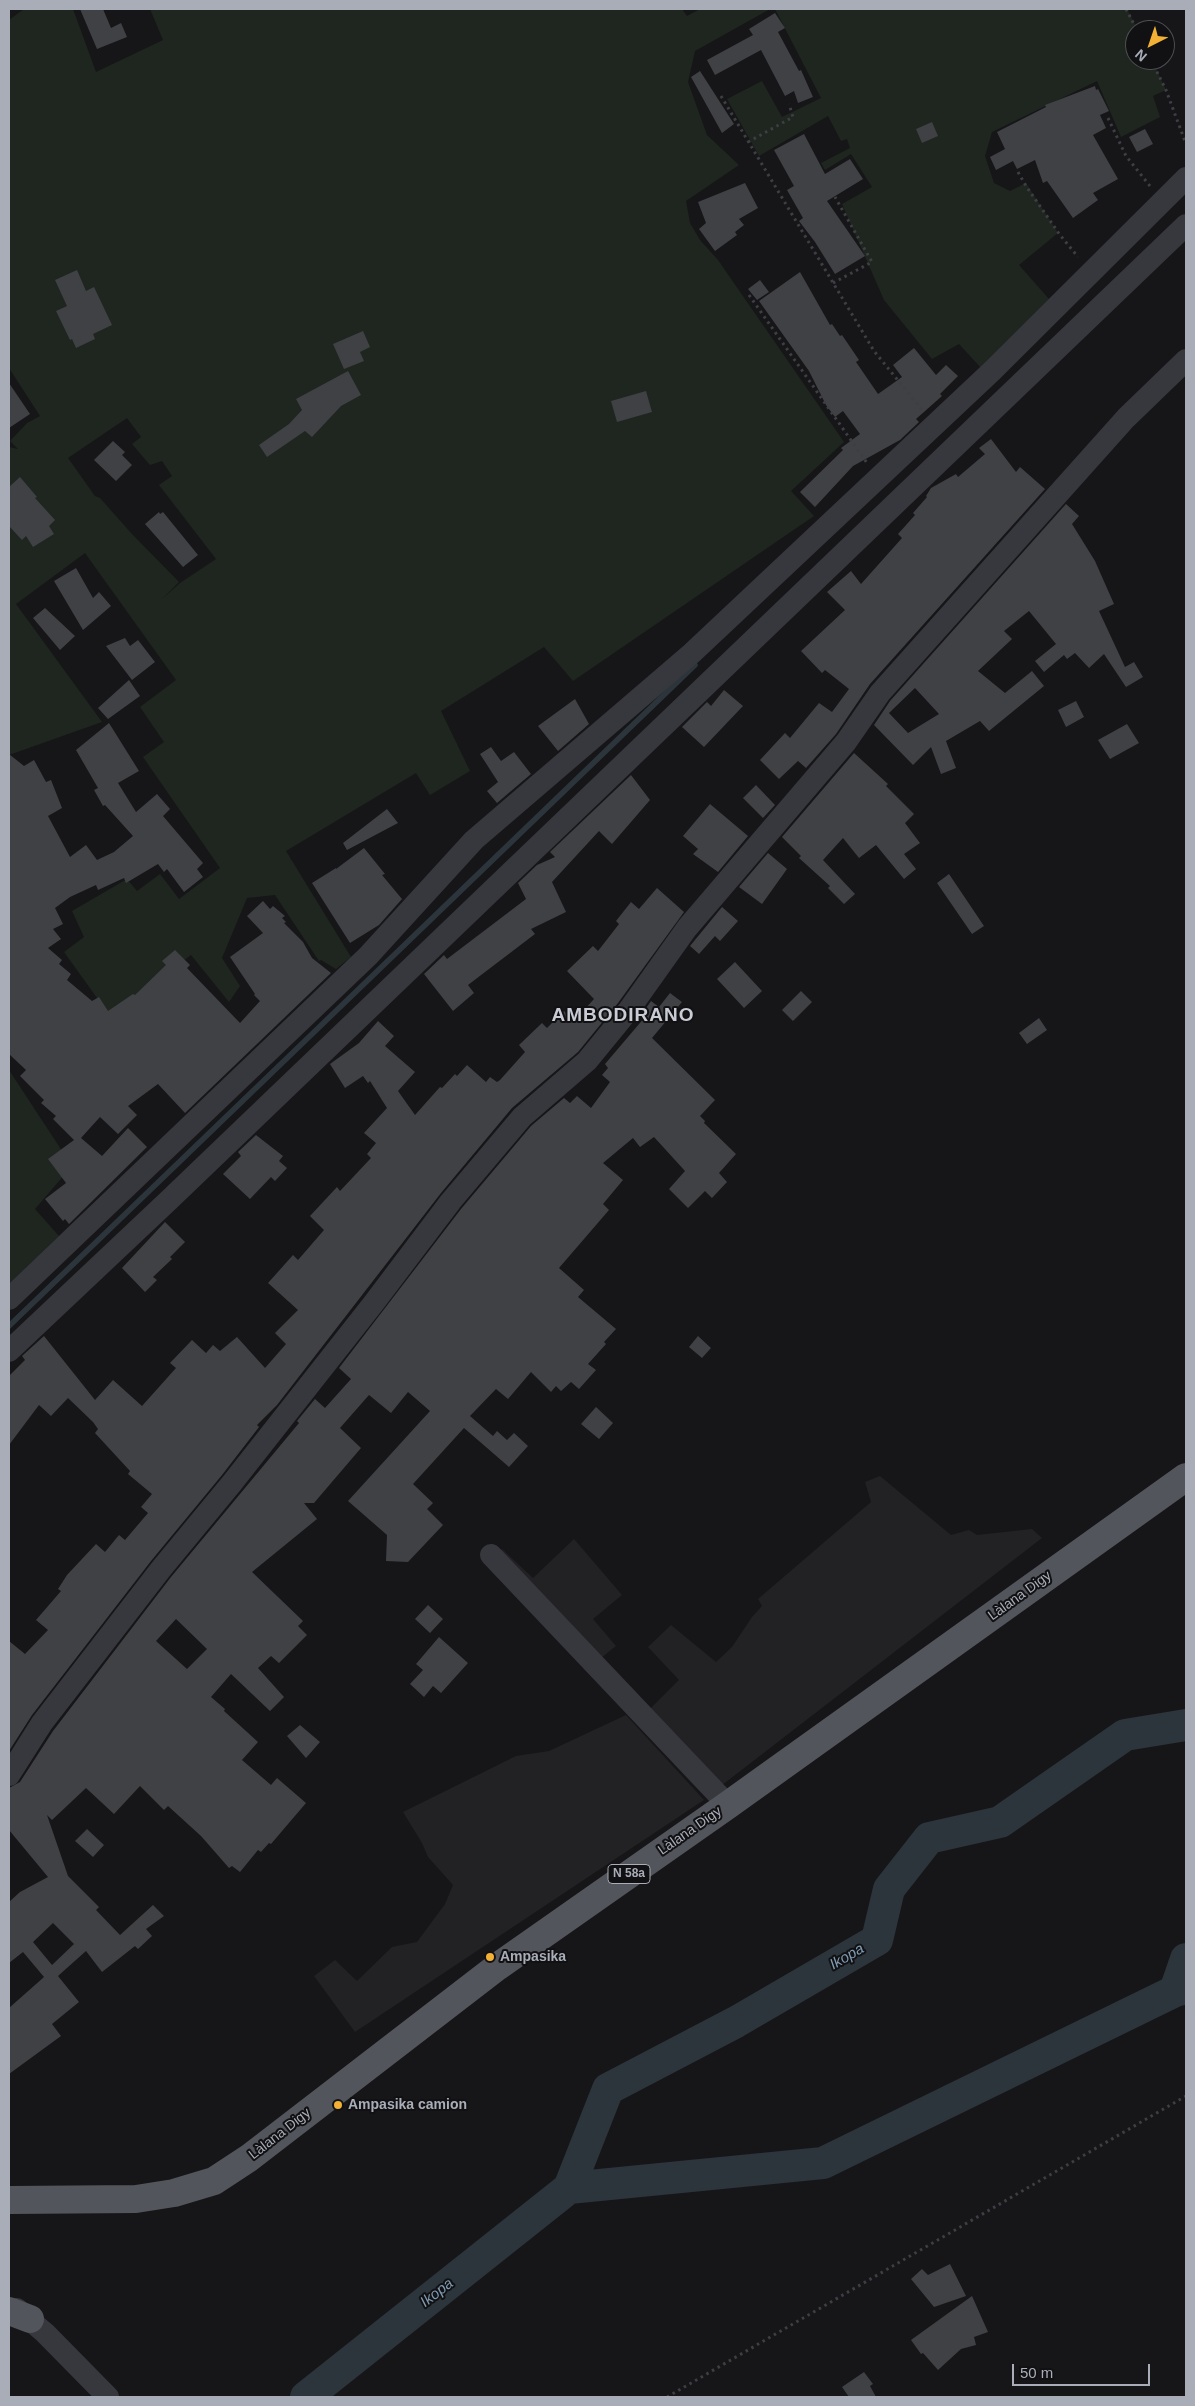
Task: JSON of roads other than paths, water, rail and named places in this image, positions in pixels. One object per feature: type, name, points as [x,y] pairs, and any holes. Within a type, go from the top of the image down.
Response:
[{"type":"main road","name":"Làlana Digy","points":[[48,2200],[136,2200],[174,2193],[214,2181],[249,2158],[496,1967],[728,1805],[1186,1478]]},
{"type":"main road","name":"N 58a","points":[[9,2200],[48,2200]]},
{"type":"main road","name":"N 58a","points":[[9,2219],[48,2200]]},
{"type":"street","points":[[9,1299],[368,956],[474,840],[692,653],[934,426],[1092,273],[1186,178]]},
{"type":"street","points":[[9,1351],[168,1201],[1186,225]]},
{"type":"street","points":[[9,1775],[42,1723],[155,1576],[373,1304],[451,1201],[522,1118],[592,1055],[628,1011],[687,928],[846,742],[880,694],[1126,418],[1186,360]]},
{"type":"street","points":[[491,1555],[728,1805]]},
{"type":"street","points":[[9,2294],[28,2321]]},
{"type":"street","points":[[9,2302],[108,2397]]},
{"type":"waterway","points":[[9,1326],[695,665]]},
{"type":"waterway","name":"Ikopa","points":[[306,2397],[569,2188],[608,2089],[736,2022],[877,1940],[889,1889],[929,1838],[1000,1822],[1125,1735],[1186,1725]]},
{"type":"waterway","name":"Ikopa","points":[[1175,1991],[1186,1959]]},
{"type":"waterway","name":"Ikopa","points":[[569,2188],[823,2163],[1175,1991],[1186,1988]]},
{"type":"place","name":"Ampasika","points":[[490,1957]]},
{"type":"place","name":"Ampasika camion","points":[[338,2105]]},
{"type":"district","name":"AMBODIRANO","points":[[623,1016]]}]
